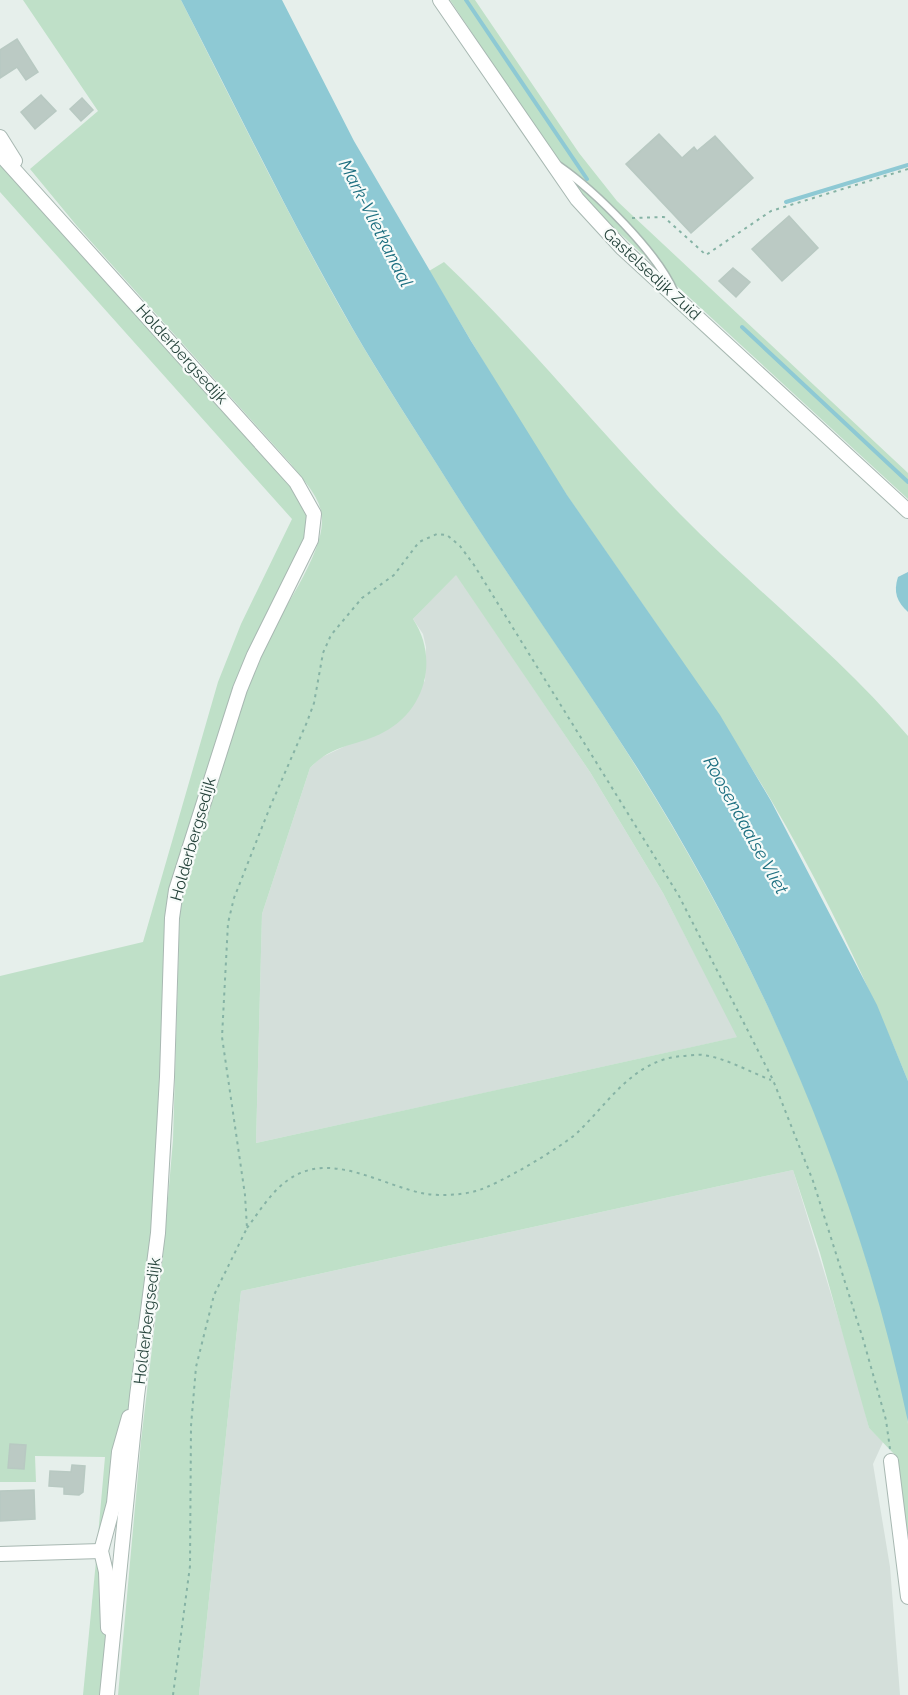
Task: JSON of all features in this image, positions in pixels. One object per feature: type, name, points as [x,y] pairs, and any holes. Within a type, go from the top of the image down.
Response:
[{"type":"street","name":"Gastelsedijk Zuid","points":[[440,0],[576,199],[622,248],[908,511]]},
{"type":"street","name":"Holderbergsedijk","points":[[0,137],[27,181]]},
{"type":"street","name":"Holderbergsedijk","points":[[0,154],[27,181],[296,482],[314,514],[312,540],[254,655],[240,688],[176,890],[172,918],[167,1077],[158,1233],[138,1396],[107,1695]]},
{"type":"street","points":[[111,1652],[106,1608],[106,1572],[101,1551],[114,1503],[119,1452],[138,1396]]},
{"type":"street","points":[[891,1461],[908,1597]]},
{"type":"street","points":[[0,1554],[101,1551]]},
{"type":"lane","points":[[549,160],[566,171],[617,218],[666,274],[677,299]]},
{"type":"path","points":[[617,218],[664,217],[706,255],[771,211],[908,169]]},
{"type":"path","points":[[247,1228],[245,1195],[222,1037],[228,923],[234,898],[307,722],[314,703],[323,653],[331,635],[362,598],[394,576],[419,542],[427,537],[447,535],[460,546],[474,565],[679,896],[773,1080],[813,1181],[863,1339],[886,1420],[891,1461]]},
{"type":"path","points":[[173,1695],[190,1566],[190,1426],[196,1367],[214,1295],[247,1228],[271,1197],[288,1180],[307,1170],[332,1168],[374,1176],[425,1194],[450,1195],[477,1191],[514,1173],[576,1133],[619,1087],[643,1067],[670,1058],[703,1054],[773,1080]]},
{"type":"shaded area","points":[[456,574],[590,772],[663,893],[738,1037],[256,1143],[262,914],[310,768],[320,758],[356,741],[425,681],[426,647],[423,634],[413,619]]},
{"type":"shaded area","points":[[793,1170],[856,1376],[869,1428],[883,1442],[873,1464],[890,1567],[900,1695],[199,1695],[241,1291]]},
{"type":"green space","points":[[23,0],[181,0],[259,155],[364,348],[464,507],[616,735],[675,831],[740,950],[770,1011],[824,1136],[847,1200],[898,1365],[906,1406],[908,1537],[895,1455],[869,1428],[820,1253],[793,1170],[241,1291],[199,1695],[118,1695],[141,1441],[163,1256],[173,1140],[180,907],[220,767],[240,707],[263,649],[308,568],[320,535],[322,521],[316,497],[290,463],[77,226],[30,169],[98,111]],"holes":[[[456,575],[590,772],[663,893],[737,1037],[256,1143],[262,914],[310,768],[337,749],[384,732],[410,711],[424,682],[426,666],[421,634],[413,619]]]},
{"type":"green space","points":[[450,0],[475,0],[579,153],[617,201],[908,473],[908,499],[601,216],[574,185]]},
{"type":"green space","points":[[0,157],[281,467],[313,524],[279,594],[179,871],[167,1068],[138,1378],[98,1536],[105,1457],[35,1456],[36,1482],[0,1482],[0,976],[143,942],[218,682],[241,624],[292,519],[0,192]]},
{"type":"green space","points":[[444,262],[505,323],[680,514],[854,678],[908,736],[908,1081],[845,938],[791,834],[723,723],[568,497],[497,385],[429,271]]},
{"type":"green space","points":[[96,1561],[100,1565],[108,1636],[107,1695],[83,1695]]},
{"type":"water","points":[[181,0],[282,0],[354,141],[471,341],[567,495],[720,715],[771,801],[877,1005],[908,1081],[908,1422],[863,1250],[834,1166],[802,1084],[766,1003],[726,923],[684,845],[638,769],[462,504],[364,348],[299,232]]},
{"type":"water","points":[[908,572],[908,612],[899,600],[896,587],[898,577]]},
{"type":"building","points":[[17,39],[38,72],[26,80],[17,67],[0,78],[0,50]]},
{"type":"building","points":[[41,95],[56,111],[35,129],[21,112]]},
{"type":"building","points":[[82,98],[93,110],[81,121],[70,109]]},
{"type":"building","points":[[659,134],[682,158],[694,147],[697,151],[715,136],[753,178],[691,233],[626,164]]},
{"type":"building","points":[[789,216],[818,248],[782,281],[752,249]]},
{"type":"building","points":[[733,268],[750,282],[736,297],[719,281]]},
{"type":"building","points":[[10,1444],[26,1445],[24,1469],[8,1468]]},
{"type":"building","points":[[72,1465],[85,1466],[83,1492],[79,1495],[64,1494],[64,1487],[49,1486],[50,1471],[71,1472]]},
{"type":"building","points":[[34,1490],[35,1519],[0,1521],[0,1491]]},
{"type":"waterway","points":[[466,0],[587,179]]},
{"type":"waterway","points":[[786,202],[908,165]]},
{"type":"waterway","points":[[742,327],[908,482]]},
{"type":"water label","name":"Mark-Vlietkanaal","points":[[376,223]]},
{"type":"water label","name":"Roosendaalse Vliet","points":[[746,825]]}]
